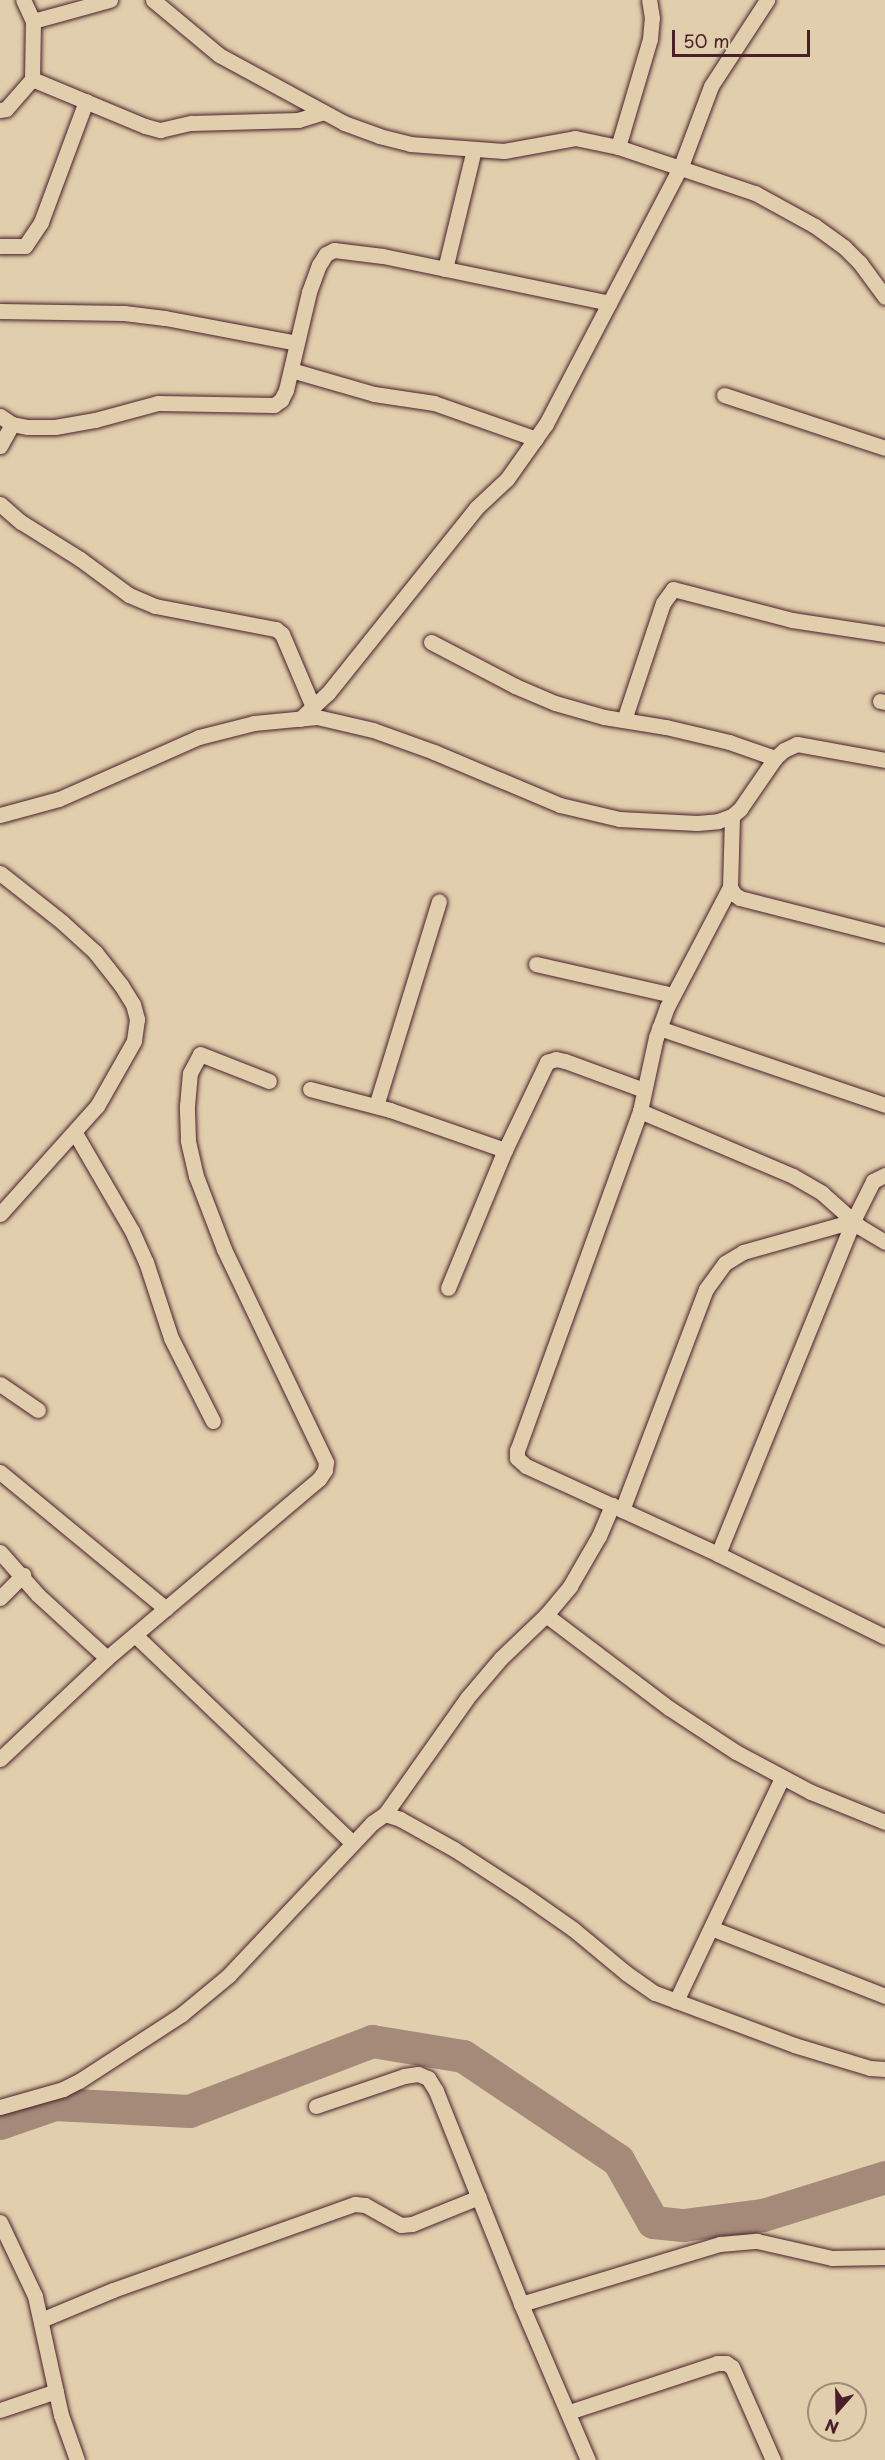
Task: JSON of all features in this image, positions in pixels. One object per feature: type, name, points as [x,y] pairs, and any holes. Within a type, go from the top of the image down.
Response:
[{"type":"street","points":[[0,110],[6,109],[32,79],[33,21],[22,0]]},
{"type":"street","points":[[33,21],[110,0]]},
{"type":"street","points":[[153,0],[219,55],[324,112],[379,136],[410,144],[504,151],[575,138],[618,147],[681,166],[755,193],[791,212],[844,247],[860,263],[885,297]]},
{"type":"street","points":[[618,147],[650,39],[652,18],[649,0]]},
{"type":"street","points":[[0,815],[58,799],[199,737],[254,723],[300,719],[315,712],[476,508],[507,478],[536,440],[681,166],[711,86],[767,0]]},
{"type":"street","points":[[32,79],[145,126],[160,130],[191,123],[298,120],[324,112]]},
{"type":"street","points":[[0,246],[25,246],[41,222],[86,101]]},
{"type":"street","points":[[445,269],[474,149]]},
{"type":"street","points":[[0,446],[6,420],[28,427],[55,427],[95,420],[158,403],[274,405],[281,400],[286,390],[319,265],[326,254],[334,250],[445,269],[609,303]]},
{"type":"street","points":[[0,311],[124,313],[165,318],[297,343]]},
{"type":"street","points":[[291,370],[374,394],[434,403],[536,440]]},
{"type":"street","points":[[724,394],[885,448]]},
{"type":"street","points":[[0,504],[21,522],[80,559],[129,595],[154,606],[276,629],[282,634],[315,712],[434,752],[560,805],[619,819],[697,823],[732,816],[740,809],[775,759],[784,750],[797,744],[885,760]]},
{"type":"street","points":[[624,720],[663,603],[673,589],[792,620],[885,634]]},
{"type":"street","points":[[431,642],[515,686],[555,703],[729,742],[775,759]]},
{"type":"street","points":[[732,816],[730,887],[673,995],[659,1028],[640,1111],[517,1450],[517,1458],[526,1466],[718,1554],[885,1637]]},
{"type":"street","points":[[0,873],[62,922],[95,952],[133,1004],[137,1019],[134,1041],[97,1106],[0,1214]]},
{"type":"street","points":[[730,887],[740,898],[885,935]]},
{"type":"street","points":[[376,1106],[439,901]]},
{"type":"street","points":[[536,964],[673,995]]},
{"type":"street","points":[[659,1028],[885,1105]]},
{"type":"street","points":[[0,1759],[107,1658],[319,1479],[325,1470],[326,1462],[322,1453],[224,1250],[196,1176],[188,1140],[187,1106],[190,1073],[200,1054],[268,1080]]},
{"type":"street","points":[[448,1288],[505,1149],[547,1062],[556,1059],[565,1061],[644,1090]]},
{"type":"street","points":[[310,1089],[376,1106],[505,1149]]},
{"type":"street","points":[[640,1111],[793,1176],[822,1193],[853,1221],[885,1242]]},
{"type":"street","points":[[75,1133],[132,1232],[146,1262],[171,1338],[213,1422]]},
{"type":"street","points":[[718,1554],[853,1221],[873,1181],[884,1171]]},
{"type":"street","points":[[0,2107],[63,2089],[79,2081],[182,2014],[228,1976],[353,1843],[385,1814],[467,1698],[501,1658],[546,1615],[584,1564],[617,1508],[706,1289],[725,1263],[743,1252],[853,1221]]},
{"type":"street","points":[[0,1384],[38,1410]]},
{"type":"street","points":[[0,1472],[166,1609]]},
{"type":"street","points":[[0,1552],[23,1575],[38,1595],[107,1658]]},
{"type":"street","points":[[0,1598],[23,1575]]},
{"type":"street","points":[[546,1615],[669,1708],[782,1778],[885,1822]]},
{"type":"street","points":[[135,1635],[353,1843]]},
{"type":"street","points":[[676,2001],[782,1778]]},
{"type":"street","points":[[385,1814],[400,1819],[454,1849],[573,1929],[640,1983],[676,2001],[794,2045],[870,2068],[885,2068]]},
{"type":"street","points":[[711,1928],[885,1995]]},
{"type":"street","points":[[316,2106],[404,2076],[418,2074],[428,2078],[436,2091],[521,2304],[588,2460]]},
{"type":"street","points":[[41,2320],[113,2290],[355,2204],[365,2205],[401,2225],[412,2224],[479,2197]]},
{"type":"street","points":[[0,2222],[35,2296],[61,2415],[77,2460]]},
{"type":"street","points":[[521,2304],[720,2244],[757,2241],[832,2258],[885,2257]]},
{"type":"street","points":[[569,2412],[717,2363],[726,2363],[732,2367],[773,2460]]},
{"type":"street","points":[[0,2410],[56,2391]]},
{"type":"waterway","points":[[0,2123],[55,2104],[189,2111],[372,2041],[463,2056],[618,2160],[653,2222],[683,2225],[763,2215],[885,2177]]}]
